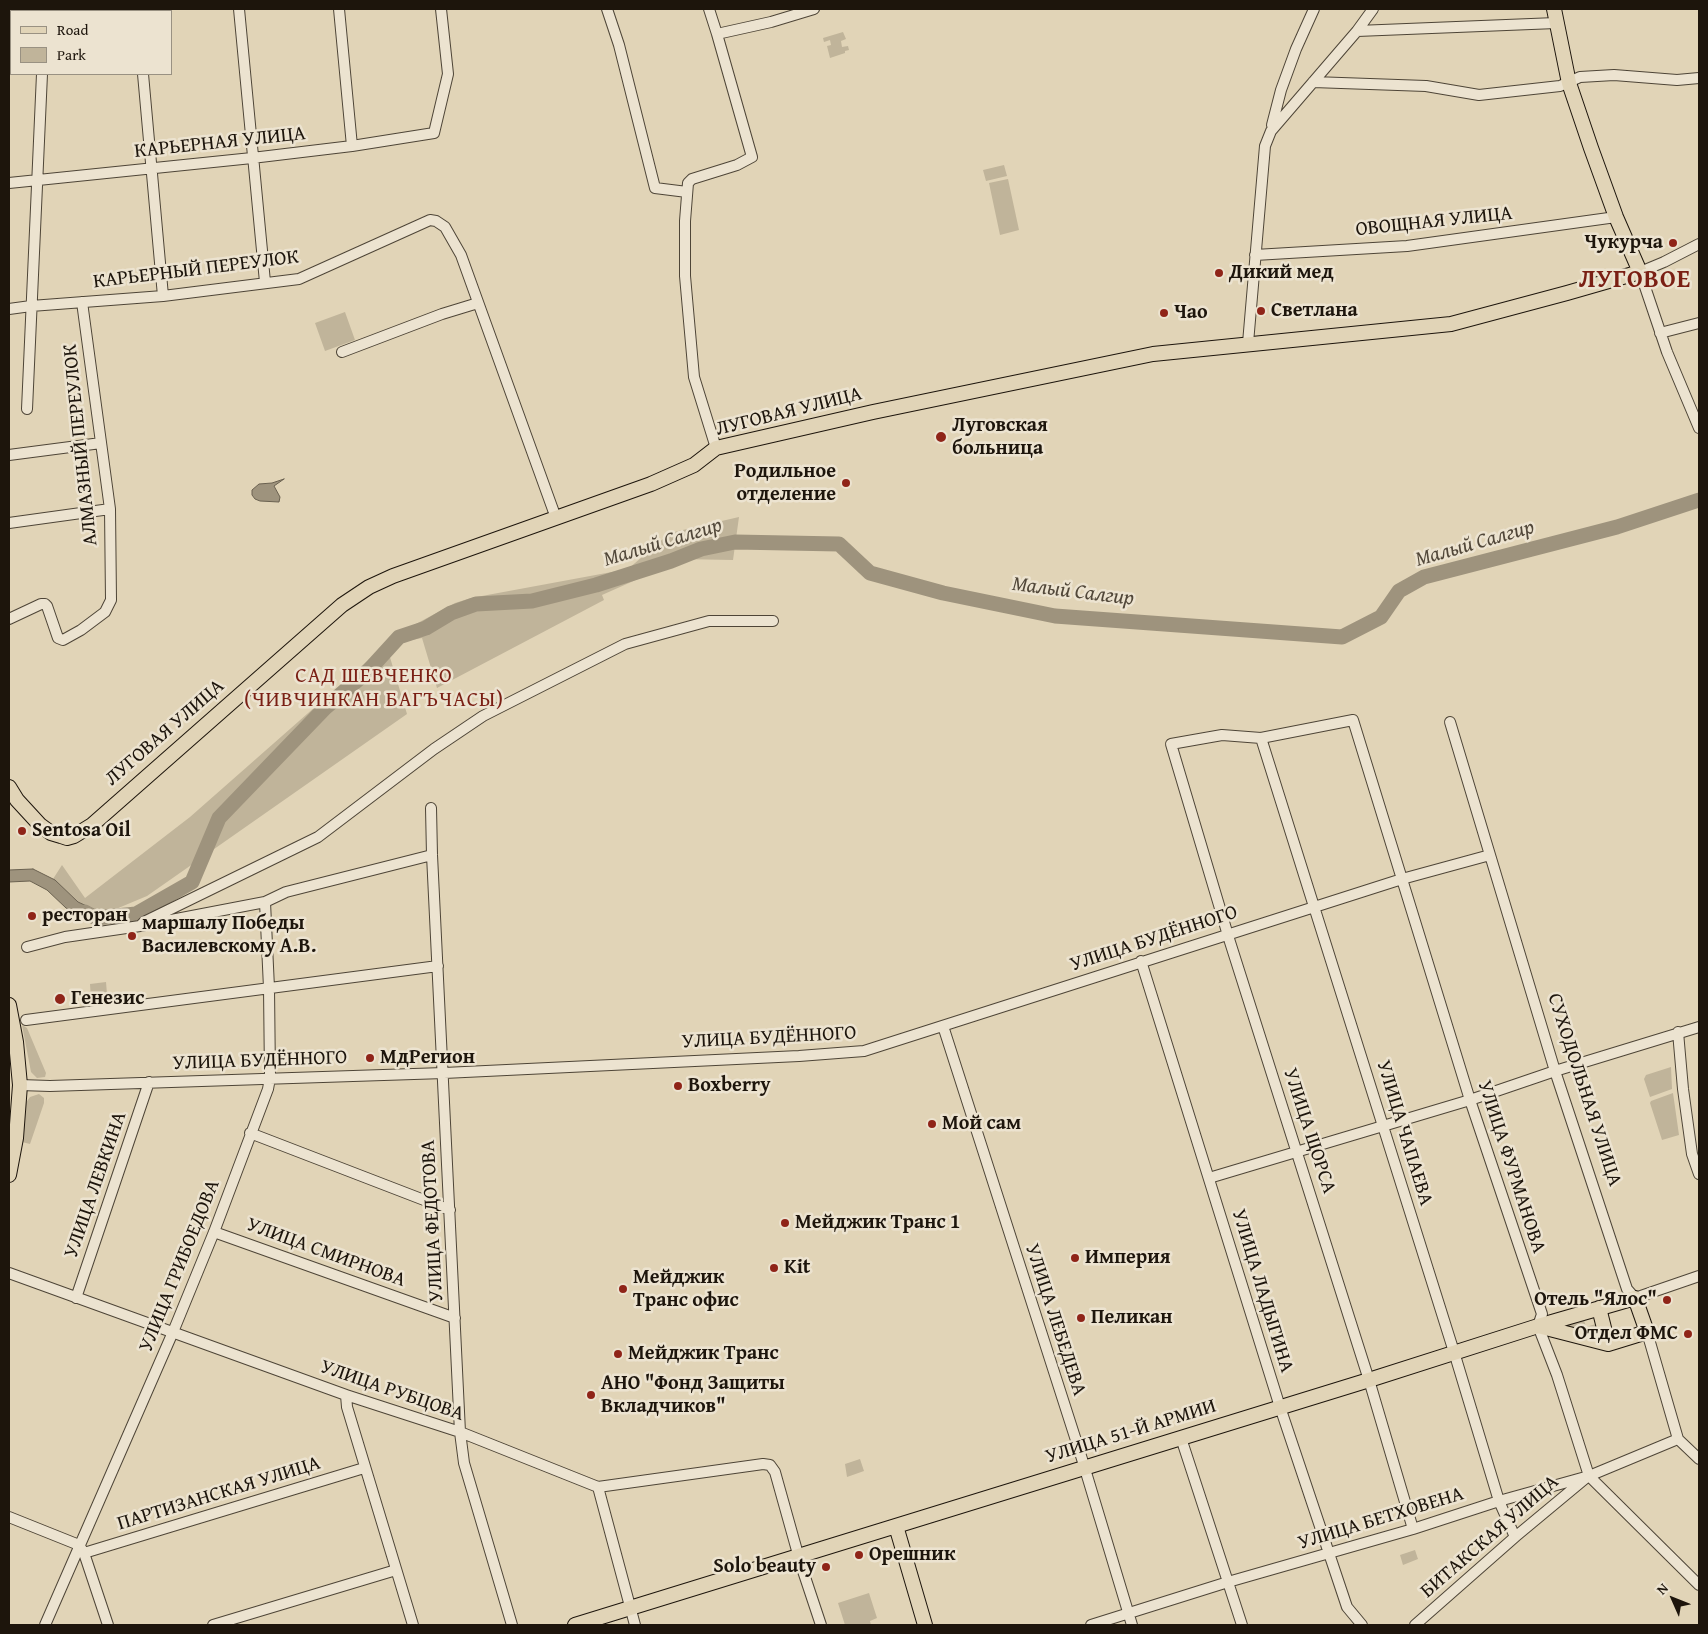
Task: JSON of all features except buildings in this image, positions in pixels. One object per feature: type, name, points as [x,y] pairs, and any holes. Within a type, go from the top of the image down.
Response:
[{"type":"main road","points":[[1554,9],[1569,82],[1616,216],[1640,272]]},
{"type":"main road","name":"ЛУГОВАЯ УЛИЦА","points":[[9,787],[17,800],[40,825],[51,833],[60,836],[67,838],[74,836],[92,825],[279,659],[356,595],[387,578],[651,484],[694,465],[716,448],[873,412],[1153,354],[1451,324],[1640,272]]},
{"type":"main road","points":[[9,1005],[18,1051],[20,1085],[16,1138],[9,1176]]},
{"type":"main road","name":"УЛИЦА 51-Й АРМИИ","points":[[575,1625],[1280,1408],[1538,1326],[1635,1298]]},
{"type":"main road","name":"СУХОДОЛЬНАЯ УЛИЦА","points":[[1635,1298],[1647,1332]]},
{"type":"main road","points":[[1599,1308],[1608,1344]]},
{"type":"main road","points":[[1538,1326],[1608,1344],[1647,1332]]},
{"type":"main road","points":[[896,1526],[926,1625]]},
{"type":"street","points":[[238,9],[265,282]]},
{"type":"street","points":[[339,9],[352,146]]},
{"type":"street","name":"КАРЬЕРНАЯ УЛИЦА","points":[[9,183],[252,158],[352,146],[434,133],[448,74],[441,9]]},
{"type":"street","points":[[607,9],[619,45],[656,188],[687,192]]},
{"type":"street","points":[[709,9],[752,157],[737,165],[692,179],[688,183],[685,222],[686,276],[694,377],[716,448]]},
{"type":"street","points":[[717,34],[772,22],[814,9]]},
{"type":"street","points":[[1248,343],[1265,146],[1281,90],[1296,49],[1314,9]]},
{"type":"street","points":[[1271,130],[1357,31],[1373,9]]},
{"type":"street","points":[[1357,31],[1556,23]]},
{"type":"street","points":[[27,409],[42,75]]},
{"type":"street","points":[[143,75],[163,296]]},
{"type":"street","points":[[1313,82],[1426,86],[1479,95],[1560,86],[1580,78],[1614,75],[1677,80],[1699,78]]},
{"type":"street","name":"ОВОЩНАЯ УЛИЦА","points":[[1255,255],[1407,246],[1616,216]]},
{"type":"street","name":"КАРЬЕРНЫЙ ПЕРЕУЛОК","points":[[9,309],[163,296],[299,279],[430,220],[436,221],[445,227],[456,246],[478,303]]},
{"type":"street","name":"ЛУГОВАЯ УЛИЦА","points":[[1640,272],[1699,244]]},
{"type":"street","points":[[1640,272],[1660,333],[1699,428]]},
{"type":"street","name":"АЛМАЗНЫЙ ПЕРЕУЛОК","points":[[9,619],[41,604],[45,604],[56,635],[60,640],[63,640],[81,630],[105,612],[111,600],[110,509],[82,302]]},
{"type":"street","points":[[342,352],[442,314],[478,303],[556,518]]},
{"type":"street","points":[[1660,333],[1699,324]]},
{"type":"street","points":[[9,455],[101,443]]},
{"type":"street","points":[[9,523],[110,509]]},
{"type":"street","points":[[140,926],[144,922],[318,837],[434,749],[483,716],[625,644],[709,621],[773,620]]},
{"type":"street","name":"УЛИЦА ФУРМАНОВА","points":[[1261,738],[1354,720],[1470,1100],[1542,1314],[1538,1326],[1557,1375],[1589,1476],[1699,1585]]},
{"type":"street","name":"СУХОДОЛЬНАЯ УЛИЦА","points":[[1450,722],[1555,1071],[1627,1289],[1635,1298]]},
{"type":"street","name":"УЛИЦА ЩОРСА","points":[[1261,738],[1222,735],[1170,744],[1369,1380],[1413,1528]]},
{"type":"street","name":"УЛИЦА ЧАПАЕВА","points":[[1261,738],[1315,906],[1499,1501],[1515,1537]]},
{"type":"street","name":"УЛИЦА ФЕДОТОВА","points":[[431,808],[460,1432],[464,1463],[512,1625]]},
{"type":"street","points":[[27,947],[65,937],[140,926],[265,902],[286,892],[432,854]]},
{"type":"street","name":"УЛИЦА БУДЁННОГО","points":[[20,1085],[50,1086],[444,1073],[799,1056],[864,1051],[1315,906],[1402,879],[1490,855]]},
{"type":"street","name":"УЛИЦА ГРИБОЕДОВА","points":[[44,1625],[82,1549],[173,1332],[214,1232],[270,1078],[269,988],[265,902]]},
{"type":"street","name":"УЛИЦА ЛАДЫГИНА","points":[[1141,961],[1280,1408],[1347,1607],[1362,1625]]},
{"type":"street","points":[[26,1020],[438,966]]},
{"type":"street","name":"УЛИЦА ЛЕБЕДЕВА","points":[[943,1026],[1132,1625]]},
{"type":"street","points":[[1210,1178],[1470,1100],[1555,1071],[1699,1027]]},
{"type":"street","points":[[1678,1032],[1683,1089],[1692,1154],[1699,1174]]},
{"type":"street","name":"УЛИЦА ЛЕВКИНА","points":[[76,1298],[149,1082]]},
{"type":"street","points":[[250,1133],[450,1210]]},
{"type":"street","name":"УЛИЦА СМИРНОВА","points":[[214,1232],[455,1318]]},
{"type":"street","name":"УЛИЦА РУБЦОВА","points":[[9,1273],[346,1395],[460,1432],[598,1487],[763,1464],[770,1465],[775,1472],[800,1556]]},
{"type":"street","name":"УЛИЦА 51-Й АРМИИ","points":[[1635,1298],[1699,1276]]},
{"type":"street","name":"СУХОДОЛЬНАЯ УЛИЦА","points":[[1647,1332],[1678,1439]]},
{"type":"street","points":[[346,1395],[347,1408],[364,1468],[413,1625]]},
{"type":"street","points":[[1181,1438],[1242,1625]]},
{"type":"street","points":[[1678,1439],[1699,1459]]},
{"type":"street","name":"УЛИЦА БЕТХОВЕНА","points":[[1092,1625],[1228,1582],[1589,1476],[1678,1439]]},
{"type":"street","name":"ПАРТИЗАНСКАЯ УЛИЦА","points":[[82,1549],[364,1468]]},
{"type":"street","name":"БИТАКСКАЯ УЛИЦА","points":[[1415,1625],[1515,1537],[1589,1476]]},
{"type":"street","points":[[598,1487],[636,1625]]},
{"type":"street","points":[[9,1517],[82,1549],[108,1625]]},
{"type":"street","points":[[800,1556],[801,1565],[821,1625]]},
{"type":"street","points":[[214,1625],[396,1570]]},
{"type":"green space","points":[[843,32],[846,39],[841,41],[842,47],[848,46],[849,50],[830,58],[827,46],[831,45],[830,40],[824,42],[823,38]]},
{"type":"green space","points":[[1004,165],[1007,176],[986,181],[983,170]]},
{"type":"green space","points":[[1008,179],[1019,230],[1000,235],[989,183]]},
{"type":"green space","points":[[345,312],[355,340],[325,351],[315,323]]},
{"type":"green space","points":[[739,517],[733,560],[679,559],[602,595],[604,600],[437,688],[422,638],[402,642],[389,654],[407,714],[147,896],[104,914],[78,902],[53,879],[62,865],[85,898],[190,817],[399,633],[455,603],[471,598],[628,569],[670,533]]},
{"type":"green space","points":[[106,982],[107,994],[102,995],[102,998],[91,999],[90,984]]},
{"type":"green space","points":[[22,1025],[27,1028],[46,1073],[45,1077],[37,1078],[31,1072]]},
{"type":"green space","points":[[1671,1067],[1672,1089],[1650,1097],[1644,1079],[1646,1075]]},
{"type":"green space","points":[[1673,1093],[1679,1135],[1662,1140],[1650,1103]]},
{"type":"green space","points":[[39,1094],[44,1098],[44,1103],[30,1144],[22,1142],[25,1104],[30,1097]]},
{"type":"green space","points":[[1584,1320],[1586,1327],[1599,1323],[1597,1336],[1562,1326]]},
{"type":"green space","points":[[860,1459],[864,1471],[847,1477],[845,1464]]},
{"type":"green space","points":[[1415,1550],[1418,1559],[1403,1565],[1400,1555]]},
{"type":"green space","points":[[869,1593],[877,1618],[870,1621],[871,1625],[845,1625],[838,1603]]},
{"type":"shaded area","points":[[284,479],[274,486],[280,497],[279,502],[260,501],[252,495],[252,490],[259,484],[272,483]]},
{"type":"shaded area","points":[[33,869],[55,880],[78,902],[104,914],[103,924],[88,921],[66,908],[47,890],[30,881],[9,882],[9,870]]},
{"type":"waterway","name":"Малый Салгир","points":[[85,912],[96,918],[136,914],[192,882],[219,818],[325,708],[368,671],[399,637],[426,628],[451,613],[476,604],[532,601],[596,585],[671,561],[701,549],[735,542],[839,544],[870,573],[943,593],[1055,616],[1342,637],[1381,617],[1399,591],[1424,577],[1617,527],[1699,500]]},
{"type":"place","name":"Чукурча","points":[[1673,243]]},
{"type":"place","name":"Дикий мед","points":[[1219,273]]},
{"type":"place","name":"Светлана","points":[[1261,311]]},
{"type":"place","name":"Чао","points":[[1164,313]]},
{"type":"place","name":"Луговская больница","points":[[941,437]]},
{"type":"place","name":"Родильное отделение","points":[[846,483]]},
{"type":"place","name":"Sentosa Oil","points":[[22,831]]},
{"type":"place","name":"ресторан","points":[[32,916]]},
{"type":"place","name":"маршалу Победы Василевскому А.В.","points":[[132,936]]},
{"type":"place","name":"Генезис","points":[[60,999]]},
{"type":"place","name":"МдРегион","points":[[370,1058]]},
{"type":"place","name":"Boxberry","points":[[678,1086]]},
{"type":"place","name":"Мой сам","points":[[932,1124]]},
{"type":"place","name":"Мейджик Транс 1","points":[[785,1223]]},
{"type":"place","name":"Империя","points":[[1075,1258]]},
{"type":"place","name":"Kit","points":[[774,1268]]},
{"type":"place","name":"Мейджик Транс офис","points":[[623,1289]]},
{"type":"place","name":"Отель \"Ялос\"","points":[[1667,1300]]},
{"type":"place","name":"Пеликан","points":[[1081,1318]]},
{"type":"place","name":"Отдел ФМС","points":[[1688,1334]]},
{"type":"place","name":"Мейджик Транс","points":[[618,1354]]},
{"type":"place","name":"АНО \"Фонд Защиты Вкладчиков\"","points":[[591,1395]]},
{"type":"place","name":"Орешник","points":[[859,1555]]},
{"type":"place","name":"Solo beauty","points":[[826,1567]]},
{"type":"district","name":"ЛУГОВОЕ","points":[[1635,281]]},
{"type":"district","name":"САД ШЕВЧЕНКО (ЧИВЧИНКАН БАГЪЧАСЫ)","points":[[374,689]]}]
